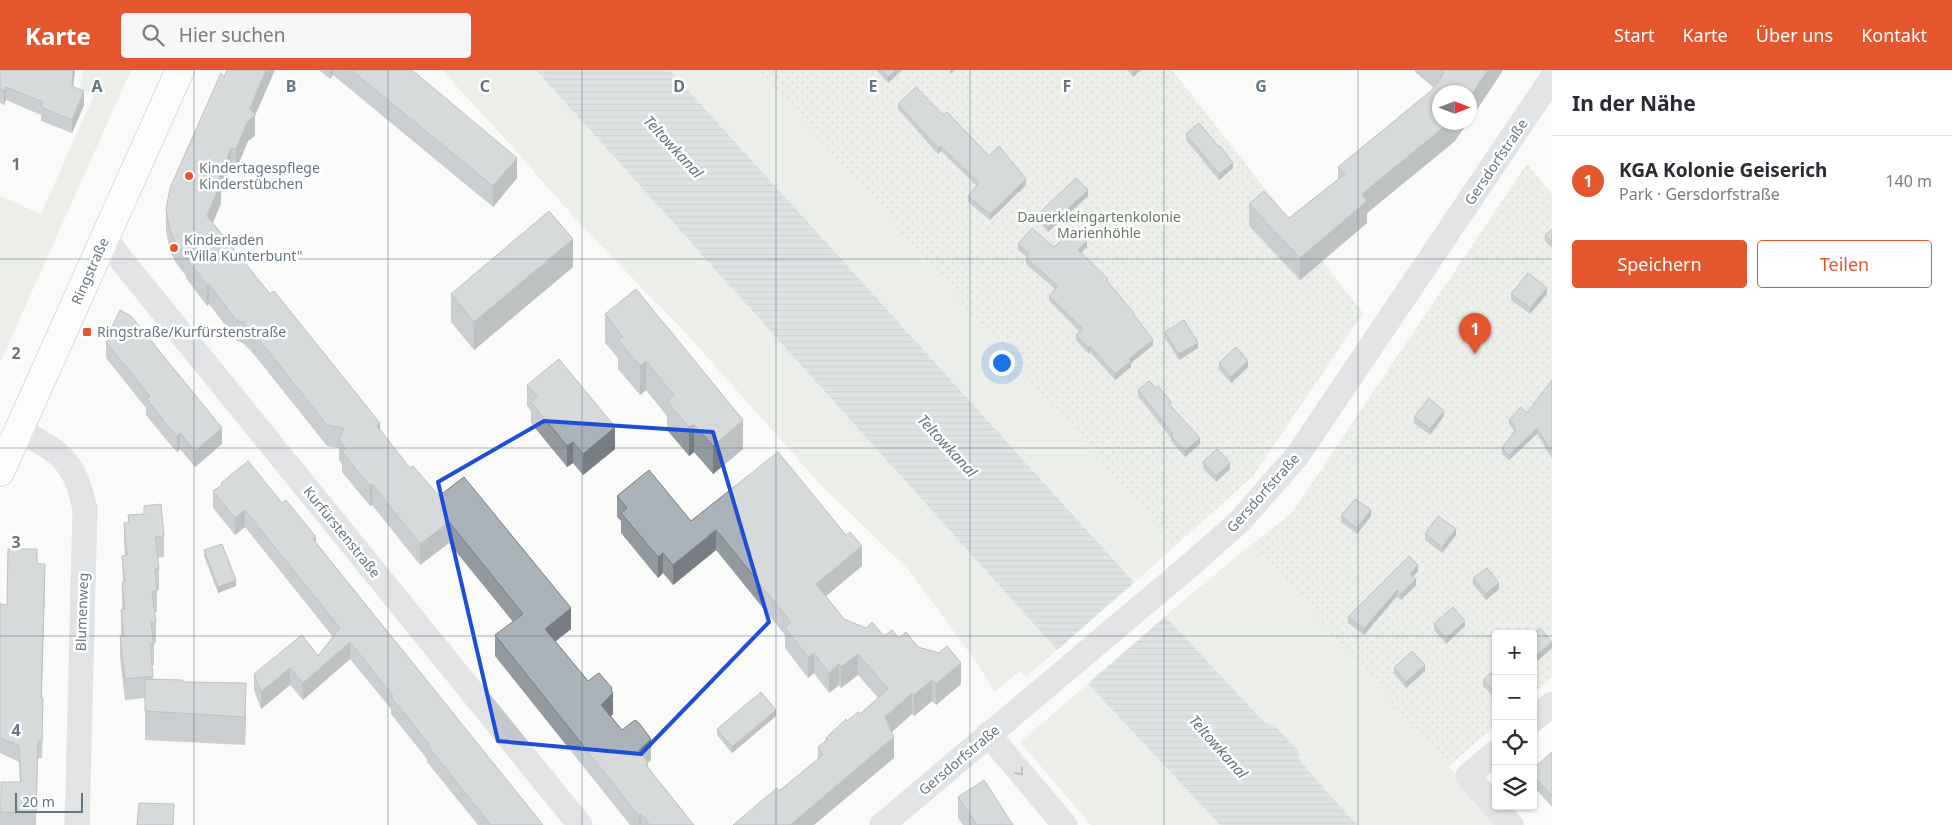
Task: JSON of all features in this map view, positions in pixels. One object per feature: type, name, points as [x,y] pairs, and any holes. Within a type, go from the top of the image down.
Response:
[{"type":"main road","name":"Ringstraße","points":[[0,472],[180,70]]},
{"type":"street","name":"Gersdorfstraße","points":[[882,825],[1240,521],[1297,456],[1552,78]]},
{"type":"street","name":"Kurfürstenstraße","points":[[105,237],[135,278],[580,825]]},
{"type":"street","name":"Blumenweg","points":[[18,430],[42,442],[70,465],[80,485],[85,509],[77,825]]},
{"type":"street","points":[[1537,717],[1552,704]]},
{"type":"street","points":[[988,734],[1065,825]]},
{"type":"street","points":[[1492,755],[1468,776],[1511,825]]},
{"type":"highlighted area","points":[[544,421],[713,432],[769,622],[641,754],[498,741],[438,482]]},
{"type":"green space","points":[[83,70],[131,70],[0,363],[0,196],[41,214],[94,95],[80,88]]},
{"type":"green space","points":[[442,70],[536,70],[1058,649],[1026,677],[1020,671],[994,692],[983,672],[906,567],[819,483],[685,332],[581,225]]},
{"type":"green space","points":[[670,70],[753,70],[828,149],[1174,547],[1135,582]]},
{"type":"green space","name":"Dauerkleingartenkolonie Marienhöhle","points":[[753,70],[1172,70],[1363,313],[1253,476],[1174,547],[828,149]]},
{"type":"green space","points":[[1527,164],[1552,194],[1552,677],[1537,690],[1537,630],[1492,630],[1492,728],[1448,767],[1253,543],[1291,514]]},
{"type":"green space","points":[[1253,543],[1500,825],[1357,825],[1300,761],[1298,750],[1273,724],[1265,723],[1165,616]]},
{"type":"green space","points":[[1088,684],[1220,825],[1091,825],[1020,742]]},
{"type":"water","name":"Teltowkanal","points":[[536,70],[670,70],[1165,616],[1265,723],[1273,724],[1298,750],[1300,761],[1357,825],[1220,825],[1088,684]]},
{"type":"pier","points":[[1137,580],[1167,615],[1086,685],[1056,651]]},
{"type":"building","points":[[0,70],[73,70],[72,86],[84,91],[72,120],[41,107],[43,102],[6,87],[4,91],[0,89]]},
{"type":"building","points":[[227,70],[266,70],[250,108],[255,115],[248,121],[236,149],[231,148],[218,181],[221,182],[207,216],[270,294],[274,291],[380,423],[377,426],[410,468],[413,466],[439,496],[464,477],[571,608],[545,629],[588,681],[599,673],[612,688],[613,693],[601,705],[622,730],[635,720],[639,723],[651,739],[639,750],[648,763],[646,765],[694,825],[650,825],[641,814],[639,816],[495,635],[523,614],[449,522],[420,544],[372,484],[370,486],[342,452],[346,449],[339,440],[344,428],[327,425],[252,331],[243,322],[237,321],[209,284],[207,285],[176,243],[170,230],[166,210],[170,188],[221,73],[224,77]]},
{"type":"building","points":[[351,70],[412,70],[517,158],[493,186]]},
{"type":"building","points":[[882,70],[896,70],[888,77]]},
{"type":"building","points":[[1440,70],[1488,70],[1477,86],[1436,85],[1444,73]]},
{"type":"building","points":[[916,87],[943,115],[947,112],[989,156],[999,146],[1026,179],[990,214],[968,196],[979,183],[941,146],[938,148],[898,104]]},
{"type":"building","points":[[1432,90],[1432,130],[1440,130],[1362,194],[1367,201],[1300,258],[1249,204],[1264,191],[1289,218],[1345,174],[1338,167]]},
{"type":"building","points":[[1199,123],[1233,163],[1219,174],[1186,134]]},
{"type":"building","points":[[1076,178],[1088,190],[1048,227],[1037,215]]},
{"type":"building","points":[[549,211],[573,239],[474,322],[451,294]]},
{"type":"building","points":[[1032,228],[1054,247],[1076,228],[1087,241],[1078,250],[1108,279],[1107,281],[1134,313],[1153,340],[1129,359],[1131,361],[1115,374],[1090,346],[1088,348],[1076,335],[1083,329],[1049,296],[1058,286],[1026,258],[1029,253],[1018,244]]},
{"type":"building","points":[[1552,229],[1552,242],[1545,235]]},
{"type":"building","points":[[1528,273],[1547,288],[1530,308],[1511,294]]},
{"type":"building","points":[[636,289],[743,420],[713,446],[694,424],[689,427],[667,401],[674,395],[646,361],[640,366],[618,340],[623,337],[605,314]]},
{"type":"building","points":[[120,310],[131,316],[222,428],[195,451],[180,433],[177,436],[168,426],[146,398],[150,396],[106,342],[115,334],[111,329]]},
{"type":"building","points":[[1184,320],[1198,343],[1179,354],[1165,332]]},
{"type":"building","points":[[1236,347],[1248,361],[1231,377],[1219,363]]},
{"type":"building","points":[[559,359],[615,427],[583,454],[573,442],[567,446],[531,402],[537,397],[527,385]]},
{"type":"building","points":[[1552,380],[1552,453],[1537,428],[1509,455],[1502,448],[1516,430],[1509,420],[1521,407],[1527,413]]},
{"type":"building","points":[[1149,381],[1156,388],[1158,386],[1171,402],[1169,404],[1200,438],[1185,451],[1171,436],[1173,434],[1138,390]]},
{"type":"building","points":[[1429,398],[1444,411],[1430,429],[1414,417]]},
{"type":"building","points":[[1217,449],[1230,463],[1216,476],[1203,462]]},
{"type":"building","points":[[778,452],[846,535],[850,532],[862,546],[816,584],[844,619],[866,628],[872,622],[884,636],[892,630],[899,638],[906,632],[918,647],[939,653],[947,646],[961,663],[936,684],[932,680],[914,695],[912,693],[885,717],[894,737],[790,825],[733,825],[777,788],[779,791],[823,755],[818,747],[828,739],[826,738],[846,719],[847,721],[858,712],[860,714],[888,689],[858,654],[841,667],[839,664],[829,673],[814,653],[808,657],[785,628],[791,622],[716,530],[673,565],[663,553],[658,557],[621,513],[627,508],[617,496],[649,470],[691,521]]},
{"type":"building","points":[[248,461],[282,503],[286,500],[316,537],[313,539],[543,825],[491,825],[427,745],[429,744],[350,642],[303,683],[290,668],[261,692],[254,674],[302,635],[318,656],[340,628],[245,510],[235,518],[213,491]]},
{"type":"building","points":[[1355,499],[1371,510],[1357,528],[1341,516]]},
{"type":"building","points":[[161,504],[164,536],[155,537],[159,569],[155,569],[157,591],[152,592],[156,622],[151,622],[154,644],[150,644],[153,676],[125,679],[120,636],[124,636],[121,610],[125,609],[122,583],[125,582],[122,556],[127,555],[124,523],[129,522],[128,515],[144,514],[144,506]]},
{"type":"building","points":[[1438,516],[1456,529],[1442,547],[1425,534]]},
{"type":"building","points":[[222,544],[236,580],[218,587],[204,550]]},
{"type":"building","points":[[8,549],[37,549],[37,564],[45,564],[41,698],[43,698],[42,742],[38,741],[36,813],[0,812],[1,782],[21,782],[19,746],[0,737],[0,604],[7,605]]},
{"type":"building","points":[[1409,556],[1418,565],[1410,574],[1416,579],[1401,594],[1397,590],[1364,629],[1348,617]]},
{"type":"building","points":[[1487,568],[1499,583],[1486,594],[1473,578]]},
{"type":"building","points":[[1453,607],[1465,621],[1446,638],[1434,624]]},
{"type":"building","points":[[1540,628],[1552,642],[1537,655],[1537,631]]},
{"type":"building","points":[[1412,651],[1425,665],[1406,682],[1394,668]]},
{"type":"building","points":[[1492,672],[1492,689],[1483,680]]},
{"type":"building","points":[[145,679],[246,683],[245,717],[145,711]]},
{"type":"building","points":[[761,692],[776,710],[732,747],[717,729]]},
{"type":"building","points":[[1552,752],[1552,796],[1537,779],[1537,765]]},
{"type":"building","points":[[984,780],[1013,825],[977,825],[958,797]]},
{"type":"building","points":[[139,803],[174,804],[173,825],[137,825]]},
{"type":"place","name":"Kindertagespflege Kinderstübchen","points":[[189,176]]},
{"type":"place","name":"Kinderladen \"Villa Kunterbunt\"","points":[[174,248]]},
{"type":"place","name":"Ringstraße/Kurfürstenstraße","points":[[87,332]]},
{"type":"place","name":"KGA Kolonie Geiserich","points":[[1475,354]]}]
